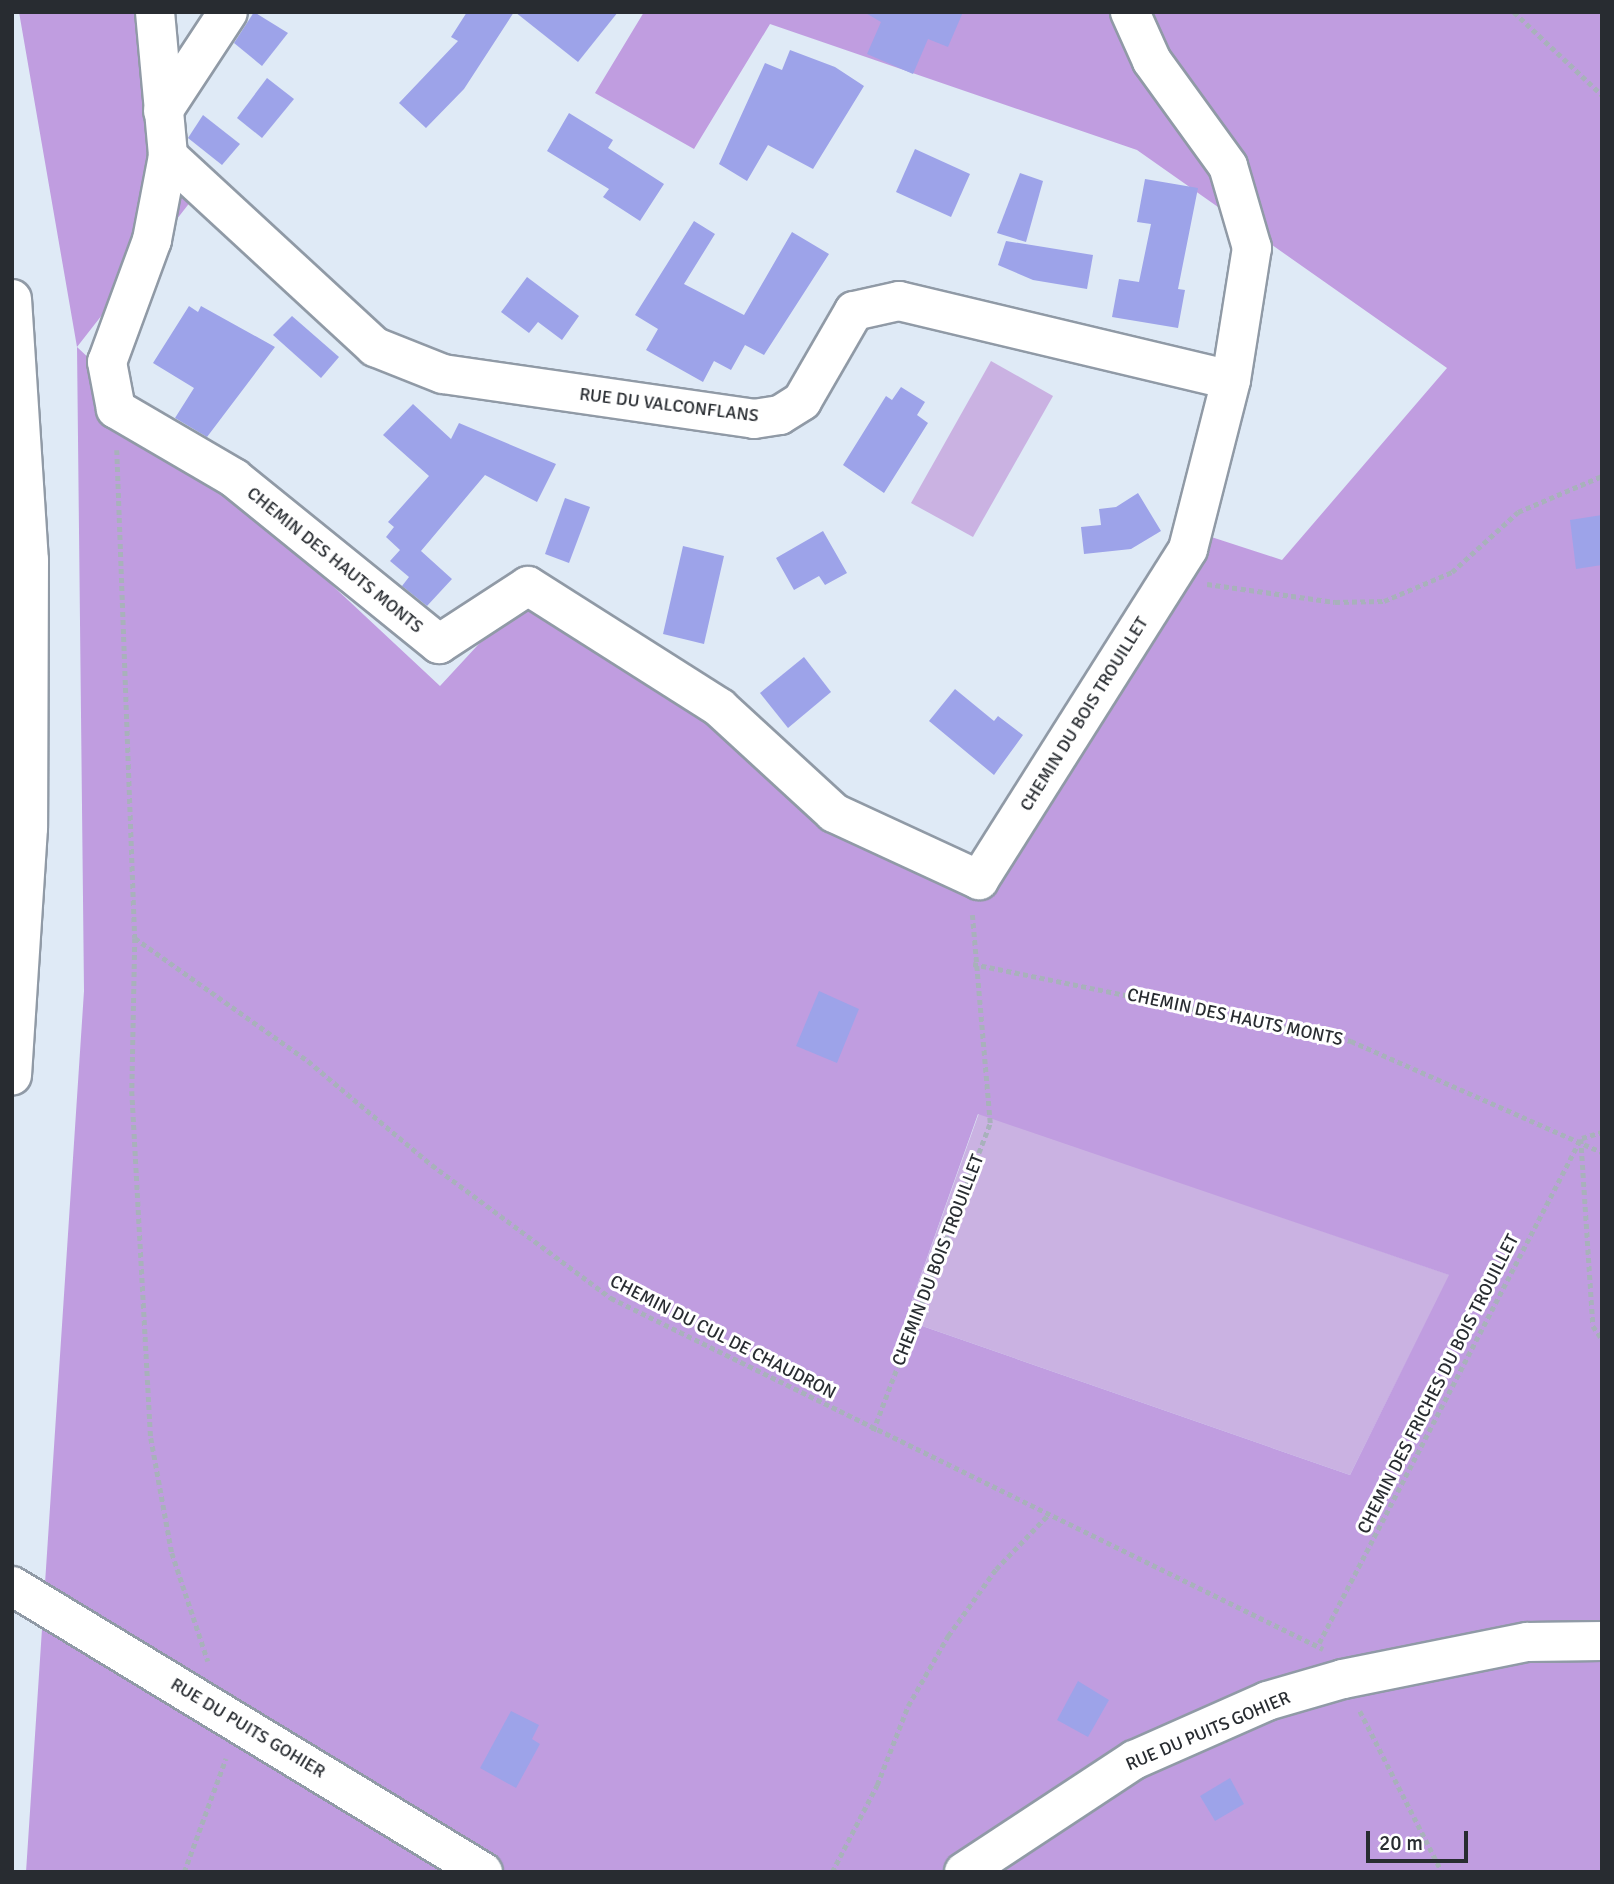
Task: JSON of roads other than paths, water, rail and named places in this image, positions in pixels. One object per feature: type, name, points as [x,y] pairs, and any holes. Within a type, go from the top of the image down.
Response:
[{"type":"main road","points":[[155,12],[168,156]]},
{"type":"main road","points":[[163,111],[228,12]]},
{"type":"main road","name":"CHEMIN DU BOIS TROUILLET","points":[[979,880],[1188,550],[1231,380],[1252,248],[1228,166],[1152,61],[1130,12]]},
{"type":"main road","name":"RUE DU VALCONFLANS","points":[[168,156],[375,347],[443,374],[754,419],[780,415],[802,401],[854,311],[899,301],[1231,380]]},
{"type":"main road","name":"CHEMIN DES HAUTS MONTS","points":[[168,156],[152,240],[107,362],[116,409],[234,478],[439,644],[528,586],[720,708],[834,813],[979,880]]},
{"type":"main road","points":[[12,299],[29,560],[28,828],[12,1075]]},
{"type":"main road","name":"RUE DU PUITS GOHIER","points":[[12,1586],[226,1713],[483,1872]]},
{"type":"main road","name":"RUE DU PUITS GOHIER","points":[[964,1872],[1134,1760],[1267,1701],[1343,1679],[1527,1642],[1602,1641]]}]
